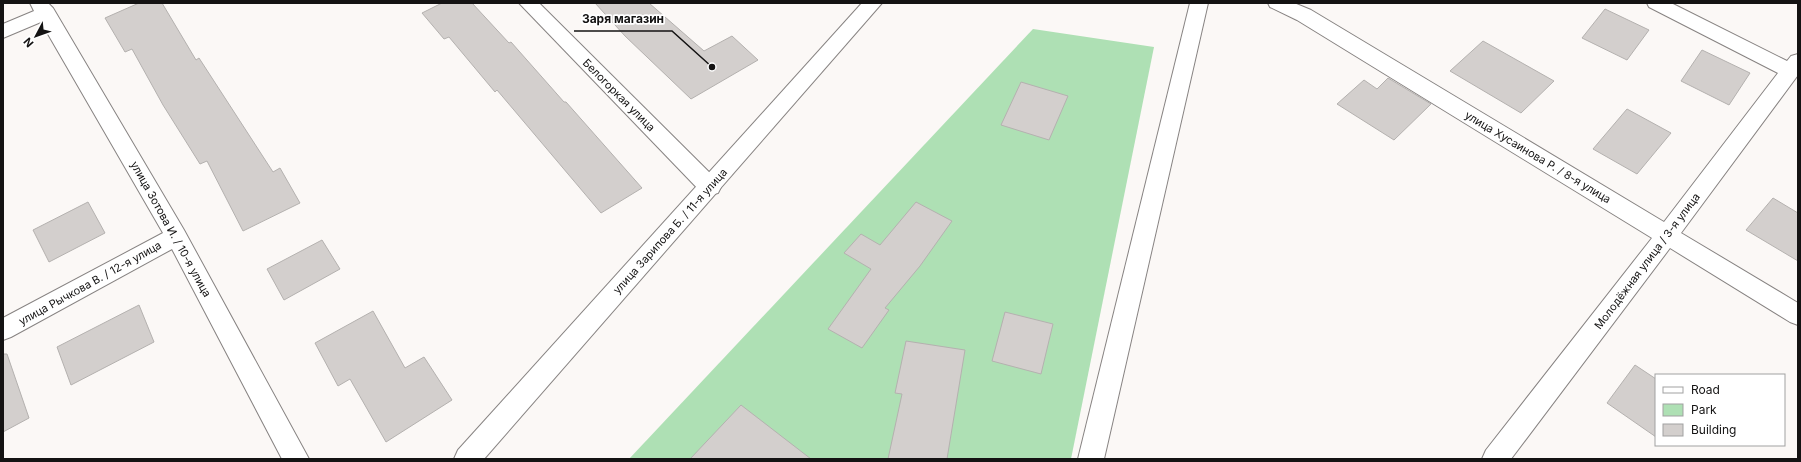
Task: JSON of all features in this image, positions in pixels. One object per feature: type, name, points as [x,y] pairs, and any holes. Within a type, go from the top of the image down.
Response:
[{"type":"street","name":"Белогоркая улица","points":[[528,3],[710,187]]},
{"type":"street","name":"улица Зарипова Б. / 11-я улица","points":[[467,459],[873,3]]},
{"type":"street","points":[[1091,459],[1199,3]]},
{"type":"street","name":"улица Хусаинова Р. / 8-я улица","points":[[1277,3],[1309,9],[1667,235],[1798,315]]},
{"type":"street","points":[[1656,3],[1794,66]]},
{"type":"street","points":[[3,31],[43,8]]},
{"type":"street","name":"улица Зотова И. / 10-я улица","points":[[43,8],[176,236],[296,459]]},
{"type":"street","name":"Молодёжная улица / 3-я улица","points":[[1495,459],[1667,235],[1794,66]]},
{"type":"street","name":"улица Рычкова В. / 12-я улица","points":[[3,330],[176,236]]},
{"type":"green space","points":[[1033,29],[1154,47],[1071,459],[629,459]]},
{"type":"building","points":[[139,3],[162,3],[196,60],[199,58],[273,172],[280,168],[300,203],[243,231],[207,161],[200,164],[163,105],[132,49],[125,52],[105,18]]},
{"type":"building","points":[[442,3],[472,3],[509,43],[511,42],[642,188],[601,213],[497,90],[495,92],[449,37],[444,39],[422,13]]},
{"type":"building","points":[[595,3],[649,3],[704,51],[732,36],[758,60],[691,99],[625,36]]},
{"type":"building","points":[[1605,9],[1649,30],[1627,60],[1582,38]]},
{"type":"building","points":[[1483,41],[1554,81],[1521,113],[1450,71]]},
{"type":"building","points":[[1702,50],[1750,73],[1729,105],[1681,81]]},
{"type":"building","points":[[1388,78],[1431,104],[1394,140],[1337,104],[1364,80],[1377,89]]},
{"type":"building","points":[[1021,82],[1068,96],[1049,140],[1001,125]]},
{"type":"building","points":[[1627,109],[1671,133],[1637,174],[1593,149]]},
{"type":"building","points":[[1773,198],[1798,213],[1798,261],[1746,230]]},
{"type":"building","points":[[88,202],[105,233],[49,262],[33,230]]},
{"type":"building","points":[[916,202],[952,221],[920,266],[885,308],[889,310],[862,348],[828,329],[871,269],[844,253],[861,234],[880,245]]},
{"type":"building","points":[[322,240],[340,269],[284,300],[267,269]]},
{"type":"building","points":[[139,305],[154,342],[71,385],[57,347]]},
{"type":"building","points":[[373,311],[405,368],[424,357],[452,400],[386,442],[350,379],[338,386],[315,343]]},
{"type":"building","points":[[1005,312],[1053,324],[1041,374],[992,361]]},
{"type":"building","points":[[906,341],[965,350],[947,459],[888,459],[902,394],[895,393]]},
{"type":"building","points":[[3,354],[7,354],[29,418],[3,432]]},
{"type":"building","points":[[1635,365],[1655,378],[1655,436],[1607,403]]},
{"type":"building","points":[[741,405],[811,459],[690,459]]},
{"type":"place","name":"Заря магазин","points":[[712,67]]}]
